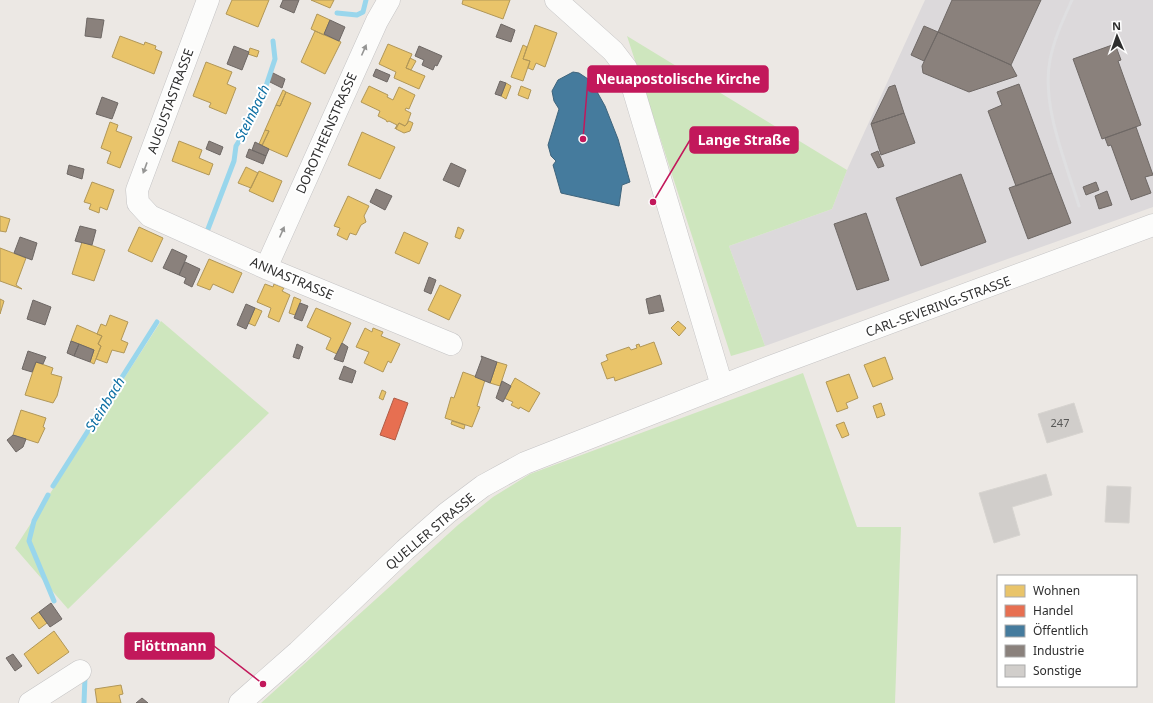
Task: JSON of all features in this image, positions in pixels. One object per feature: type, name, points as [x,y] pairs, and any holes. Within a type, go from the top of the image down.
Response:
[{"type":"street","name":"AUGUSTASTRASSE","points":[[138,203],[137,190],[208,0]]},
{"type":"street","name":"DOROTHEENSTRASSE","points":[[266,268],[377,21],[389,0]]},
{"type":"street","points":[[556,0],[613,51],[626,68],[722,386]]},
{"type":"street","name":"ANNASTRASSE","points":[[138,203],[150,216],[266,268],[451,344]]},
{"type":"street","name":"CARL-SEVERING-STRASSE","points":[[722,386],[1153,225]]},
{"type":"street","name":"QUELLER STRASSE","points":[[240,703],[298,652],[416,539],[483,486],[525,463],[555,450],[722,386]]},
{"type":"street","points":[[30,703],[80,671]]},
{"type":"shaded area","points":[[925,0],[1153,0],[1153,207],[765,346],[729,246],[832,209],[847,170]]},
{"type":"green space","points":[[627,36],[847,170],[832,209],[729,246],[765,346],[731,356]]},
{"type":"green space","points":[[161,321],[269,413],[68,609],[15,548]]},
{"type":"green space","points":[[803,373],[857,527],[901,527],[895,703],[261,703],[458,525],[493,497],[530,474]]},
{"type":"building: Wohnen","points":[[232,0],[269,0],[258,27],[226,14]]},
{"type":"building: Wohnen","points":[[311,0],[334,0],[330,8]]},
{"type":"building: Wohnen","points":[[463,0],[510,0],[503,19],[462,4]]},
{"type":"building: Wohnen","points":[[317,14],[330,20],[324,35],[311,29]]},
{"type":"building: Wohnen","points":[[535,25],[557,33],[545,67],[536,63],[533,70],[528,68],[530,61],[523,59]]},
{"type":"building: Wohnen","points":[[315,31],[341,42],[325,74],[301,62]]},
{"type":"building: Wohnen","points":[[120,36],[144,45],[145,42],[156,46],[155,49],[162,52],[154,74],[112,57]]},
{"type":"building: Wohnen","points":[[388,44],[412,54],[406,68],[425,76],[419,89],[394,78],[396,72],[379,64]]},
{"type":"building: Wohnen","points":[[523,45],[527,47],[523,59],[530,61],[523,81],[511,77]]},
{"type":"building: Wohnen","points":[[250,48],[259,51],[257,57],[248,54]]},
{"type":"building: Wohnen","points":[[410,58],[416,61],[411,70],[406,68]]},
{"type":"building: Wohnen","points":[[206,62],[232,72],[227,84],[236,88],[226,114],[209,107],[211,103],[193,96]]},
{"type":"building: Wohnen","points":[[506,83],[511,86],[506,99],[501,96]]},
{"type":"building: Wohnen","points":[[369,86],[388,95],[387,97],[393,100],[399,87],[415,95],[409,109],[406,108],[405,110],[411,113],[405,126],[399,123],[395,129],[397,125],[389,121],[387,122],[378,116],[380,111],[361,102]]},
{"type":"building: Wohnen","points":[[521,86],[531,90],[528,99],[518,95]]},
{"type":"building: Wohnen","points":[[283,90],[286,92],[280,106],[276,105]]},
{"type":"building: Wohnen","points":[[286,92],[311,103],[287,157],[262,146],[269,131],[265,130],[276,105],[280,106]]},
{"type":"building: Wohnen","points":[[409,121],[413,123],[410,131],[404,133],[396,129],[399,123],[405,126]]},
{"type":"building: Wohnen","points":[[110,122],[118,125],[116,131],[132,137],[120,168],[107,163],[111,152],[101,148]]},
{"type":"building: Wohnen","points":[[265,130],[269,131],[262,145],[259,144]]},
{"type":"building: Wohnen","points":[[362,132],[395,147],[380,179],[348,165]]},
{"type":"building: Wohnen","points":[[179,141],[202,150],[199,158],[213,164],[209,175],[172,161]]},
{"type":"building: Wohnen","points":[[246,167],[258,173],[251,188],[238,183]]},
{"type":"building: Wohnen","points":[[259,171],[282,181],[273,202],[249,191]]},
{"type":"building: Wohnen","points":[[92,182],[114,190],[107,210],[100,207],[99,213],[89,209],[91,204],[84,202]]},
{"type":"building: Wohnen","points":[[348,196],[369,206],[364,216],[366,222],[361,225],[356,235],[350,233],[347,240],[337,235],[340,228],[334,226]]},
{"type":"building: Wohnen","points":[[0,216],[10,219],[6,232],[0,231]]},
{"type":"building: Wohnen","points":[[139,227],[163,238],[152,262],[128,251]]},
{"type":"building: Wohnen","points":[[458,227],[464,230],[460,239],[455,237]]},
{"type":"building: Wohnen","points":[[404,232],[428,243],[419,264],[395,253]]},
{"type":"building: Wohnen","points":[[82,242],[105,250],[94,281],[72,274]]},
{"type":"building: Wohnen","points":[[0,248],[26,258],[16,285],[22,289],[0,281]]},
{"type":"building: Wohnen","points":[[209,259],[242,273],[233,293],[213,284],[210,290],[197,285]]},
{"type":"building: Wohnen","points":[[265,284],[273,287],[274,284],[284,288],[282,291],[290,295],[279,322],[268,317],[271,308],[257,302]]},
{"type":"building: Wohnen","points":[[440,285],[461,295],[449,320],[428,310]]},
{"type":"building: Wohnen","points":[[294,297],[301,300],[295,315],[289,313]]},
{"type":"building: Wohnen","points":[[0,299],[4,301],[0,314]]},
{"type":"building: Wohnen","points":[[255,308],[262,311],[255,326],[248,323]]},
{"type":"building: Wohnen","points":[[316,308],[351,323],[337,354],[326,349],[331,338],[307,327]]},
{"type":"building: Wohnen","points":[[110,315],[128,322],[121,340],[128,343],[124,353],[112,350],[107,363],[96,359],[101,346],[98,344],[102,336],[97,334],[101,324],[106,326]]},
{"type":"building: Wohnen","points":[[678,321],[686,328],[679,336],[671,328]]},
{"type":"building: Wohnen","points":[[77,325],[102,336],[98,344],[101,346],[94,364],[90,362],[94,350],[71,341]]},
{"type":"building: Wohnen","points":[[365,328],[372,332],[373,328],[383,332],[381,336],[400,344],[391,363],[388,361],[383,372],[364,363],[369,352],[356,347]]},
{"type":"building: Wohnen","points":[[654,342],[662,364],[615,381],[614,377],[607,379],[601,363],[608,360],[606,355],[629,347],[631,350],[637,348],[636,345],[639,344],[640,347]]},
{"type":"building: Wohnen","points":[[885,357],[893,379],[873,387],[864,365]]},
{"type":"building: Wohnen","points":[[36,362],[53,368],[51,374],[62,377],[57,396],[53,403],[25,395]]},
{"type":"building: Wohnen","points":[[497,362],[507,365],[500,386],[490,383]]},
{"type":"building: Wohnen","points":[[463,372],[485,380],[477,406],[480,407],[472,427],[445,418],[451,397],[454,398]]},
{"type":"building: Wohnen","points":[[849,374],[858,398],[846,403],[848,408],[837,412],[826,382]]},
{"type":"building: Wohnen","points":[[515,378],[540,393],[529,412],[520,407],[519,409],[511,405],[513,402],[504,398]]},
{"type":"building: Wohnen","points":[[382,390],[386,392],[383,400],[379,398]]},
{"type":"building: Wohnen","points":[[881,403],[885,415],[877,418],[873,406]]},
{"type":"building: Wohnen","points":[[21,410],[46,418],[43,427],[45,428],[38,443],[13,435]]},
{"type":"building: Wohnen","points":[[452,421],[465,425],[464,429],[451,424]]},
{"type":"building: Wohnen","points":[[844,422],[849,435],[842,438],[836,425]]},
{"type":"building: Wohnen","points":[[39,612],[47,623],[39,629],[31,618]]},
{"type":"building: Wohnen","points":[[54,631],[69,652],[38,674],[24,654]]},
{"type":"building: Wohnen","points":[[121,685],[123,694],[119,695],[121,703],[97,703],[95,689]]},
{"type":"building: Handel","points":[[394,398],[408,403],[395,440],[380,435]]},
{"type":"building: Öffentlich","points":[[573,72],[579,73],[591,81],[605,106],[618,139],[630,182],[622,185],[619,206],[561,193],[553,165],[556,161],[551,156],[548,145],[559,109],[554,101],[552,91],[558,80]]},
{"type":"building: Industrie","points":[[283,0],[299,0],[294,13],[280,7]]},
{"type":"building: Industrie","points":[[952,0],[1041,0],[1011,65],[938,32]]},
{"type":"building: Industrie","points":[[87,18],[104,20],[101,38],[85,36]]},
{"type":"building: Industrie","points":[[330,20],[345,27],[339,41],[324,34]]},
{"type":"building: Industrie","points":[[501,24],[515,30],[511,42],[496,37]]},
{"type":"building: Industrie","points":[[924,26],[938,32],[924,61],[911,55]]},
{"type":"building: Industrie","points":[[938,32],[1011,65],[1017,76],[969,92],[923,73],[922,66]]},
{"type":"building: Industrie","points":[[1115,44],[1121,60],[1118,61],[1141,125],[1102,139],[1073,59]]},
{"type":"building: Industrie","points":[[234,46],[249,52],[242,70],[227,64]]},
{"type":"building: Industrie","points":[[419,46],[442,56],[437,66],[435,65],[433,70],[422,65],[424,60],[415,56]]},
{"type":"building: Industrie","points":[[376,69],[390,75],[387,82],[373,76]]},
{"type":"building: Industrie","points":[[271,72],[285,79],[282,88],[268,81]]},
{"type":"building: Industrie","points":[[500,81],[506,83],[501,96],[495,94]]},
{"type":"building: Industrie","points":[[1019,84],[1052,173],[1016,186],[988,111],[1002,105],[997,92]]},
{"type":"building: Industrie","points":[[895,85],[904,113],[871,124],[889,87]]},
{"type":"building: Industrie","points":[[102,97],[118,103],[112,119],[96,114]]},
{"type":"building: Industrie","points":[[904,113],[915,143],[881,155],[871,124]]},
{"type":"building: Industrie","points":[[1136,127],[1153,175],[1145,177],[1151,193],[1131,200],[1111,145],[1108,146],[1105,138]]},
{"type":"building: Industrie","points":[[209,141],[223,147],[220,155],[206,149]]},
{"type":"building: Industrie","points":[[255,142],[269,149],[266,156],[252,150]]},
{"type":"building: Industrie","points":[[249,149],[266,156],[263,164],[246,157]]},
{"type":"building: Industrie","points":[[878,151],[884,166],[878,168],[871,154]]},
{"type":"building: Industrie","points":[[451,163],[466,170],[459,187],[443,180]]},
{"type":"building: Industrie","points":[[69,165],[84,169],[82,179],[67,174]]},
{"type":"building: Industrie","points":[[1052,173],[1071,223],[1028,239],[1009,188]]},
{"type":"building: Industrie","points":[[961,174],[986,242],[921,266],[896,198]]},
{"type":"building: Industrie","points":[[1096,182],[1099,190],[1086,195],[1083,187]]},
{"type":"building: Industrie","points":[[376,189],[392,196],[385,210],[370,202]]},
{"type":"building: Industrie","points":[[1107,191],[1112,205],[1099,209],[1095,196]]},
{"type":"building: Industrie","points":[[866,213],[889,280],[857,290],[834,224]]},
{"type":"building: Industrie","points":[[80,226],[96,230],[92,245],[75,241]]},
{"type":"building: Industrie","points":[[20,237],[37,243],[32,260],[14,253]]},
{"type":"building: Industrie","points":[[172,249],[187,256],[179,275],[163,268]]},
{"type":"building: Industrie","points":[[185,262],[200,269],[192,287],[184,283],[186,278],[179,275]]},
{"type":"building: Industrie","points":[[429,277],[436,280],[431,294],[424,291]]},
{"type":"building: Industrie","points":[[660,295],[664,311],[649,314],[646,299]]},
{"type":"building: Industrie","points":[[33,300],[51,307],[45,325],[27,319]]},
{"type":"building: Industrie","points":[[300,303],[308,306],[302,321],[294,318]]},
{"type":"building: Industrie","points":[[246,304],[255,308],[246,329],[237,325]]},
{"type":"building: Industrie","points":[[71,341],[79,344],[74,356],[67,353]]},
{"type":"building: Industrie","points":[[342,343],[348,347],[343,362],[334,359]]},
{"type":"building: Industrie","points":[[79,344],[94,350],[90,362],[74,356]]},
{"type":"building: Industrie","points":[[297,344],[303,347],[299,359],[293,357]]},
{"type":"building: Industrie","points":[[28,351],[46,357],[43,364],[36,362],[32,372],[22,369]]},
{"type":"building: Industrie","points":[[481,356],[497,362],[490,383],[475,377],[482,358]]},
{"type":"building: Industrie","points":[[344,366],[356,371],[352,383],[339,379]]},
{"type":"building: Industrie","points":[[502,381],[511,386],[503,402],[496,398]]},
{"type":"building: Industrie","points":[[13,435],[26,439],[23,447],[16,452],[7,440]]},
{"type":"building: Industrie","points":[[51,603],[62,619],[50,627],[39,612]]},
{"type":"building: Industrie","points":[[13,654],[22,666],[15,671],[6,658]]},
{"type":"building: Industrie","points":[[142,698],[148,703],[136,703]]},
{"type":"building: Sonstige","points":[[1074,403],[1083,432],[1047,443],[1038,414]]},
{"type":"building: Sonstige","points":[[1046,474],[1052,495],[1012,507],[1020,535],[994,543],[979,493]]},
{"type":"building: Sonstige","points":[[1107,486],[1131,487],[1129,523],[1105,522]]},
{"type":"waterway","name":"Steinbach","points":[[337,13],[357,15],[363,12],[366,0]]},
{"type":"waterway","name":"Steinbach","points":[[208,229],[234,161],[236,146],[249,125],[266,86],[275,59],[273,41]]},
{"type":"waterway","name":"Steinbach","points":[[53,486],[157,322]]},
{"type":"waterway","name":"Steinbach","points":[[48,495],[34,521],[29,541],[54,601]]},
{"type":"waterway","name":"Steinbach","points":[[84,703],[85,677]]},
{"type":"railway","points":[[1072,0],[1054,45],[1048,77],[1049,96],[1056,134],[1079,206]]},
{"type":"place","name":"Neuapostolische Kirche","points":[[583,139]]},
{"type":"place","name":"Lange Straße","points":[[653,202]]},
{"type":"place","name":"Flöttmann","points":[[263,684]]}]
